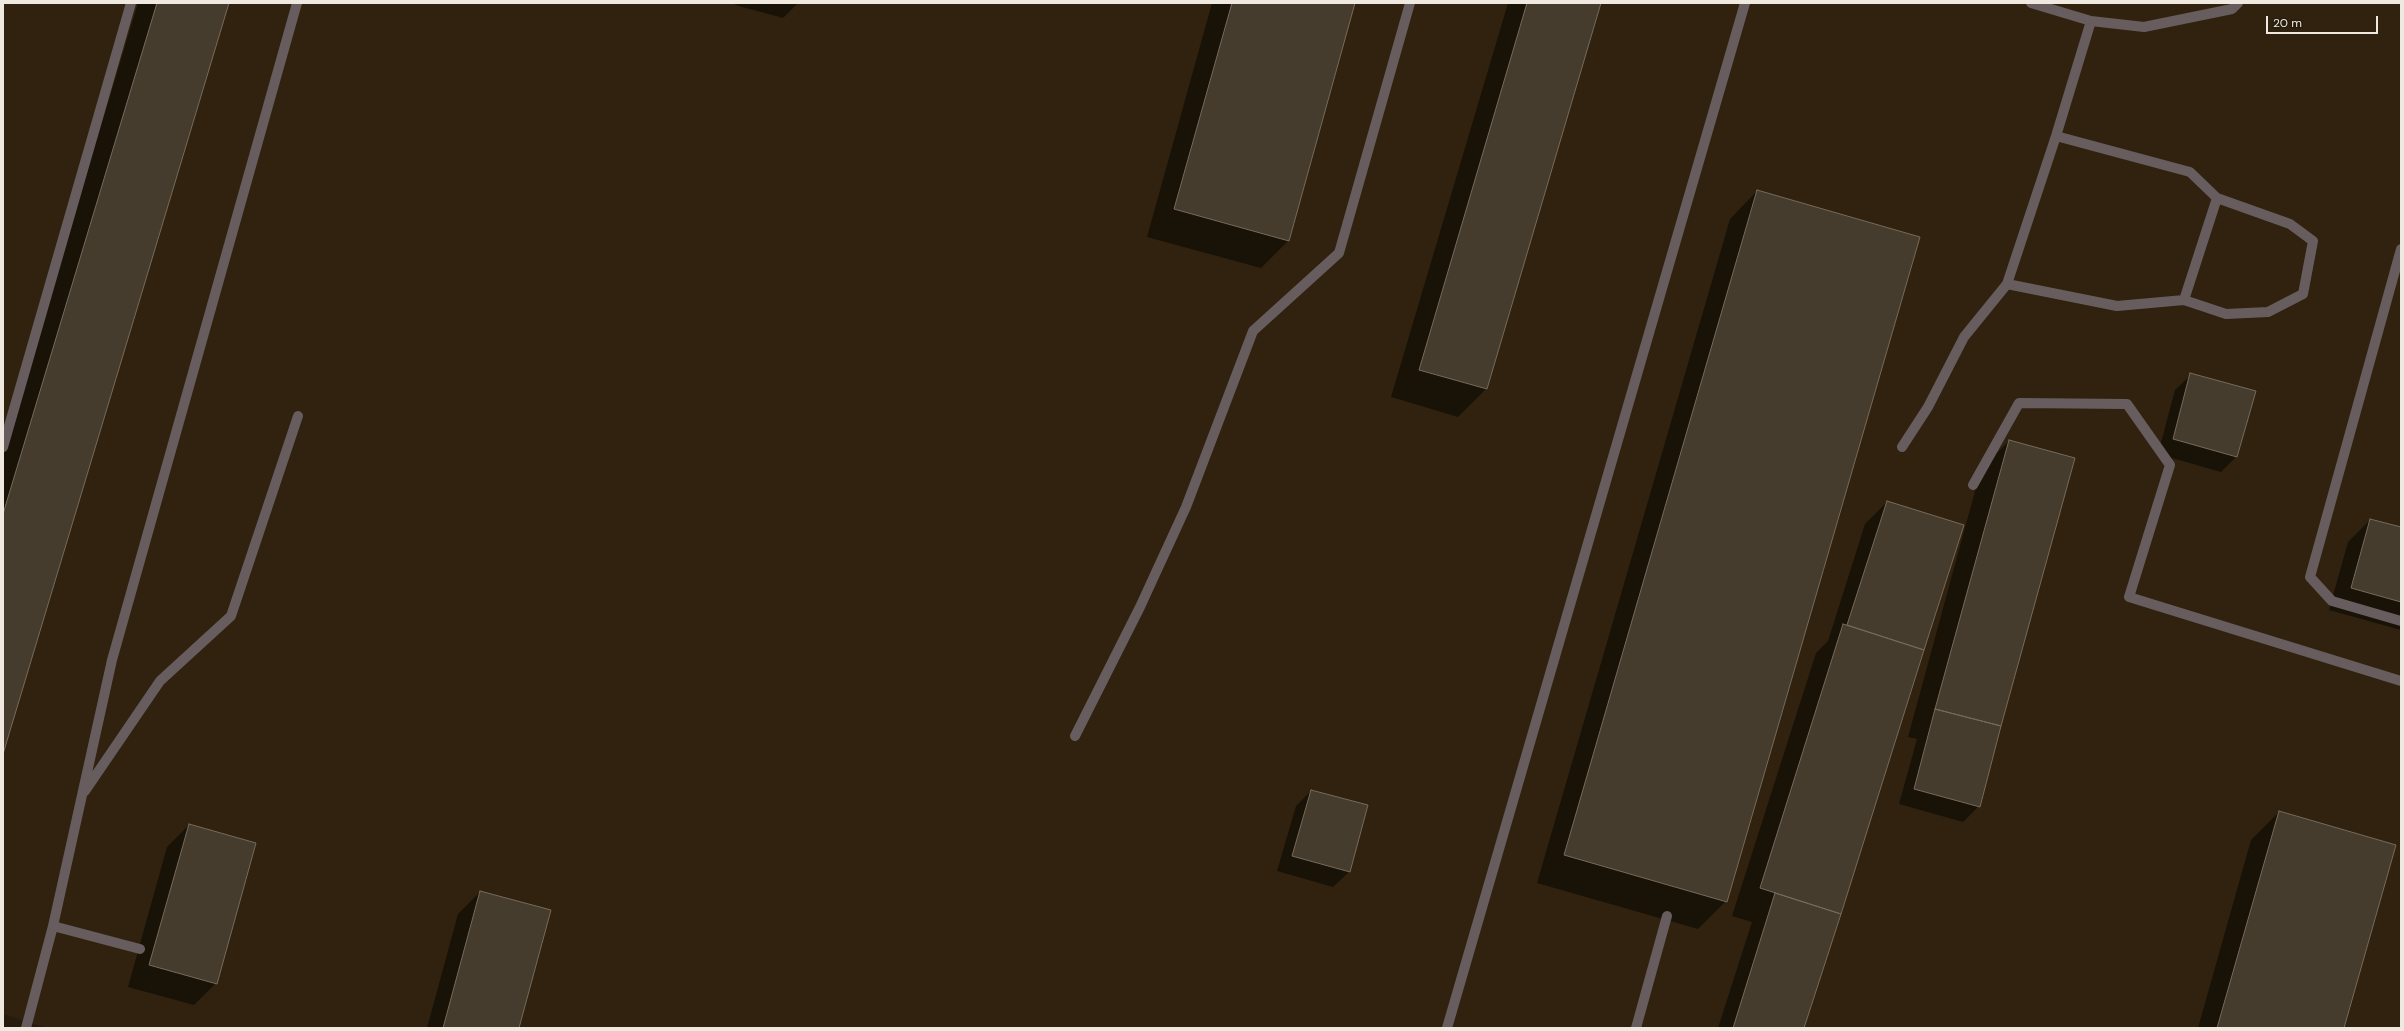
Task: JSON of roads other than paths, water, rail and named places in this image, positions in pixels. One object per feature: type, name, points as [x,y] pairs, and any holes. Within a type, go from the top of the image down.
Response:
[{"type":"lane","points":[[3,447],[131,3]]},
{"type":"lane","points":[[26,1028],[53,926],[112,660],[297,3]]},
{"type":"lane","points":[[1075,736],[1140,606],[1186,507],[1252,331],[1340,253],[1410,3]]},
{"type":"lane","points":[[1447,1028],[1745,3]]},
{"type":"lane","points":[[2031,3],[2091,21],[2144,27],[2232,9],[2238,3]]},
{"type":"lane","points":[[1902,447],[1928,407],[1964,337],[2007,284],[2056,136],[2091,21]]},
{"type":"lane","points":[[2007,284],[2117,306],[2184,300],[2226,314],[2268,312],[2303,294],[2313,241],[2290,224],[2218,198],[2190,172],[2056,136]]},
{"type":"lane","points":[[2184,300],[2218,198]]},
{"type":"lane","points":[[2401,249],[2310,577],[2332,601],[2401,621]]},
{"type":"lane","points":[[1973,485],[2019,403],[2127,404],[2170,465],[2129,597],[2401,681]]},
{"type":"lane","points":[[82,796],[160,681],[231,616],[298,416]]},
{"type":"lane","points":[[1636,1028],[1667,916]]},
{"type":"lane","points":[[53,926],[140,949]]}]
